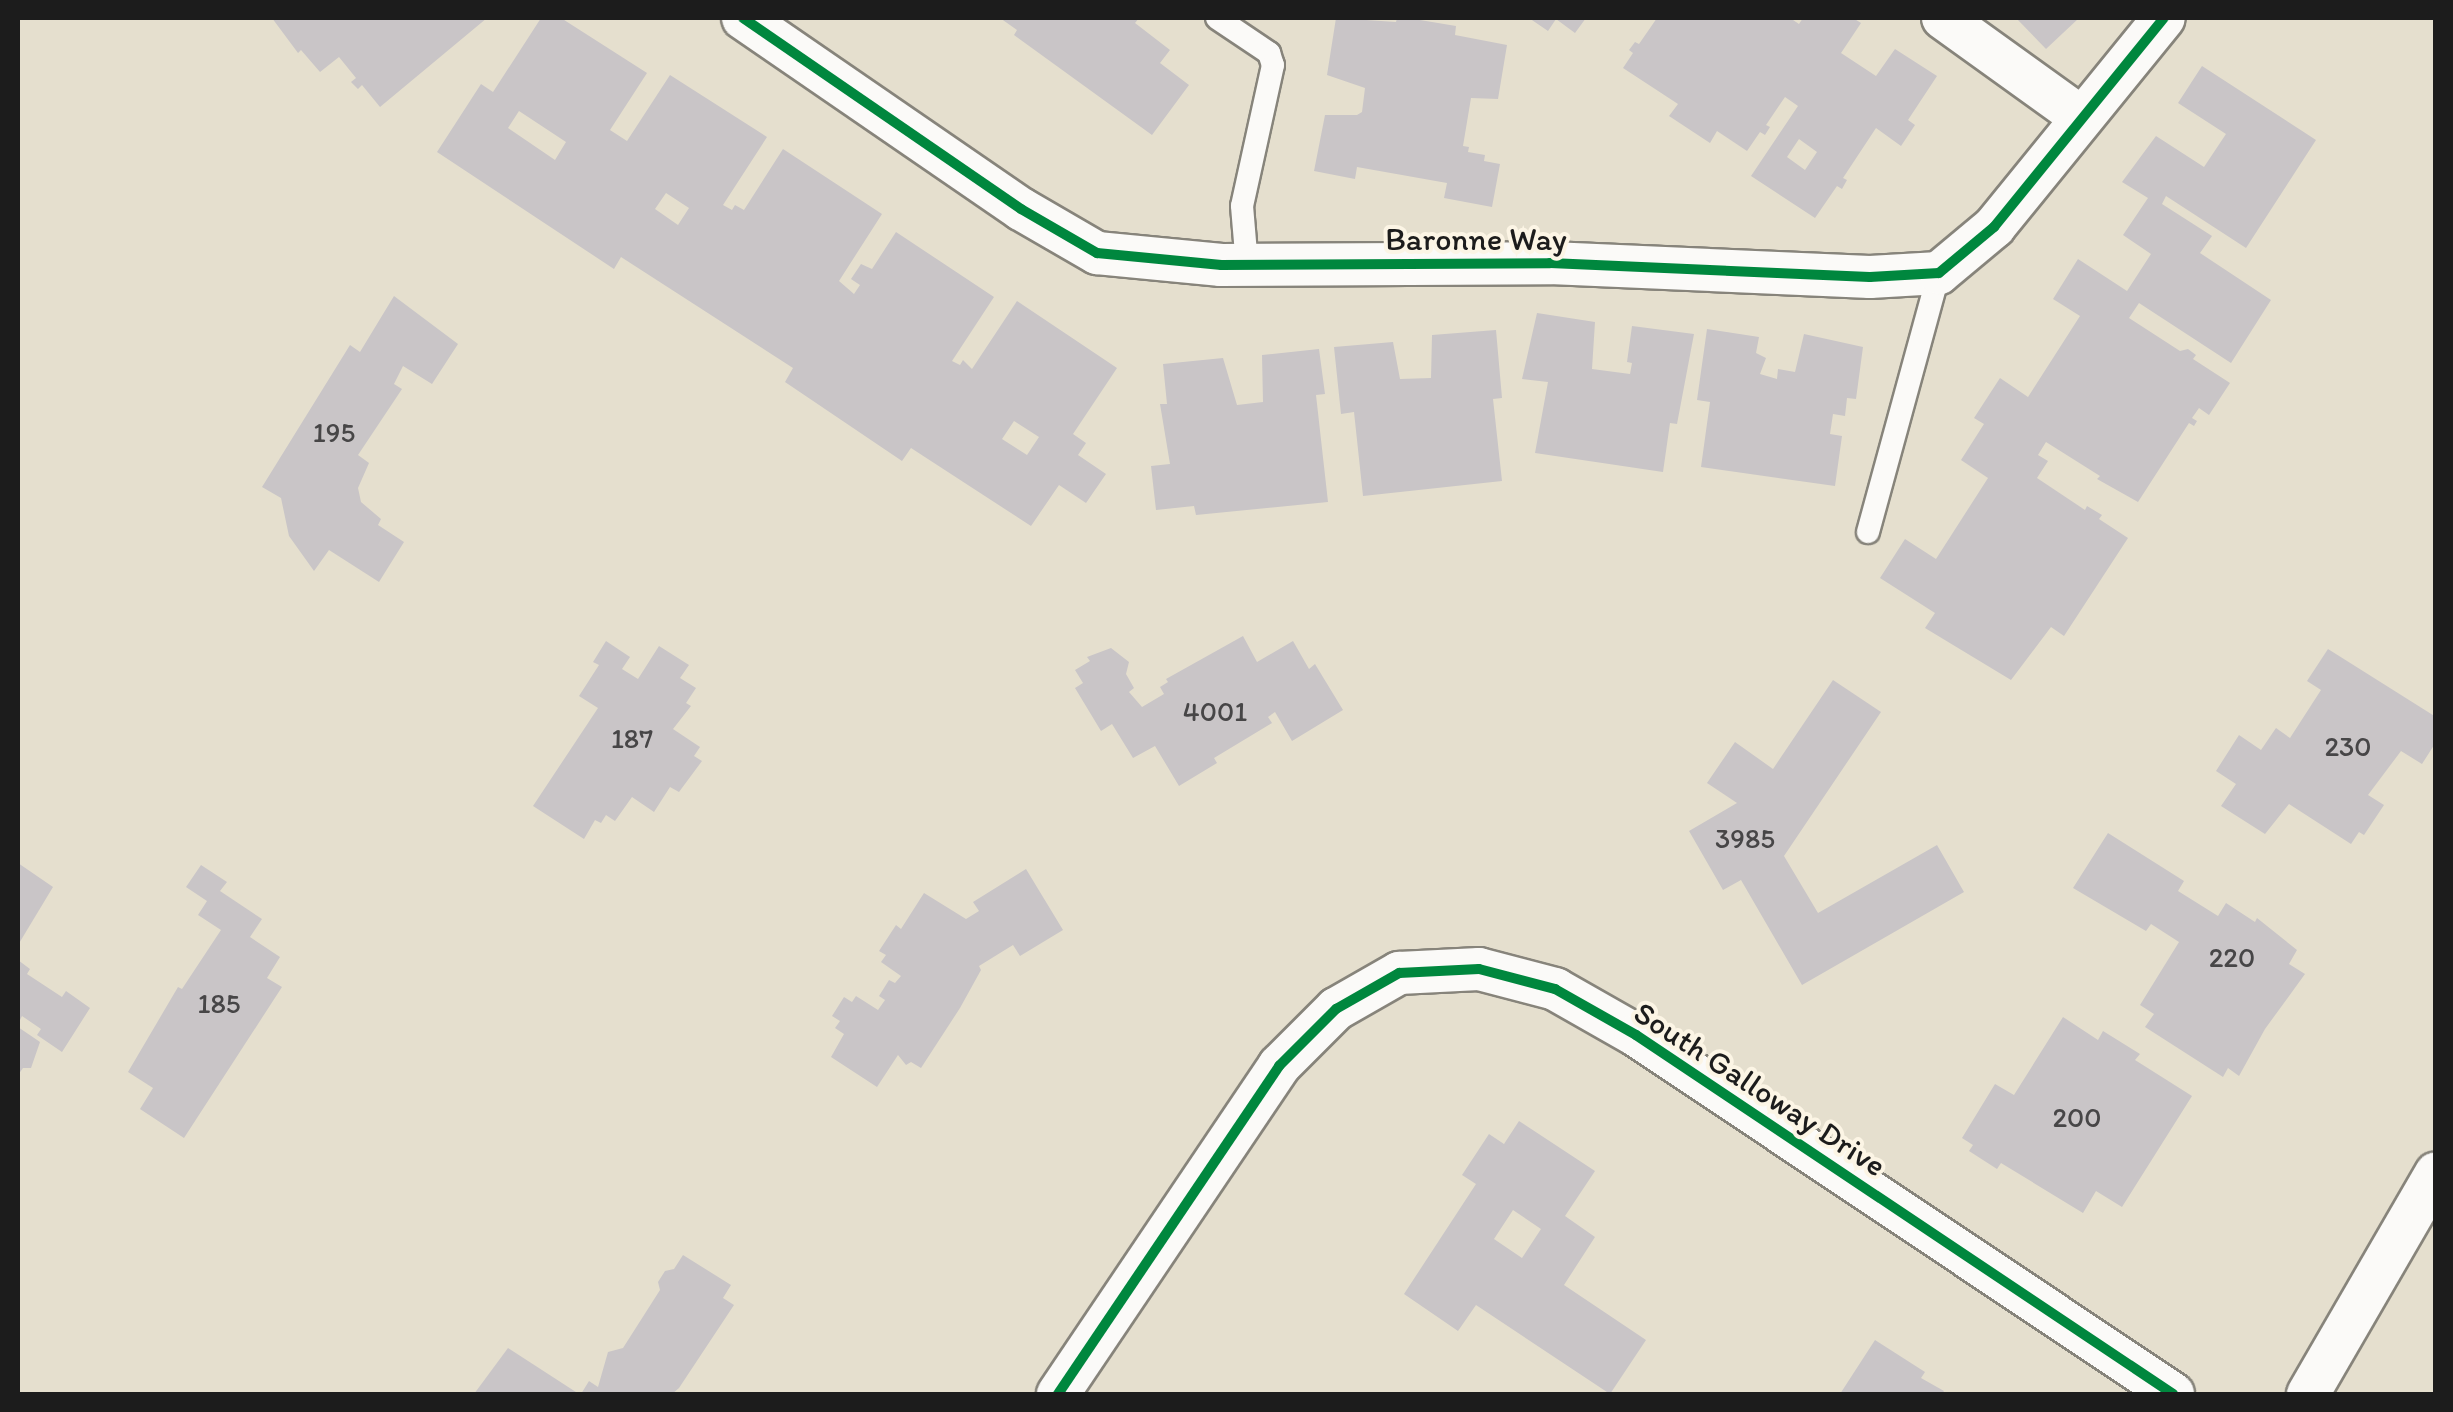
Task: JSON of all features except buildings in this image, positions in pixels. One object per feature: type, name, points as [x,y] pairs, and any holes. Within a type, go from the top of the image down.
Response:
[{"type":"street","name":"Baronne Way","points":[[743,18],[1021,209],[1097,253],[1247,264],[1550,263],[1870,276],[1939,273]]},
{"type":"street","points":[[1943,18],[2081,118]]},
{"type":"street","points":[[1939,273],[1994,227],[2164,18]]},
{"type":"street","name":"South Galloway Drive","points":[[1058,1394],[1279,1066],[1336,1009],[1400,973],[1479,969],[1555,989],[1636,1035],[2174,1394]]},
{"type":"street","points":[[2308,1394],[2436,1173]]},
{"type":"lane","points":[[1216,18],[1269,53],[1273,64],[1242,206],[1247,264]]},
{"type":"lane","points":[[1868,532],[1939,273]]},
{"type":"cycle path","points":[[743,18],[1021,209],[1097,253],[1221,265],[1550,263],[1870,277],[1939,273],[1994,227],[2164,18]]},
{"type":"cycle path","points":[[1058,1394],[1279,1066],[1336,1009],[1399,973],[1479,969],[1555,989],[1636,1035],[2173,1394]]}]
